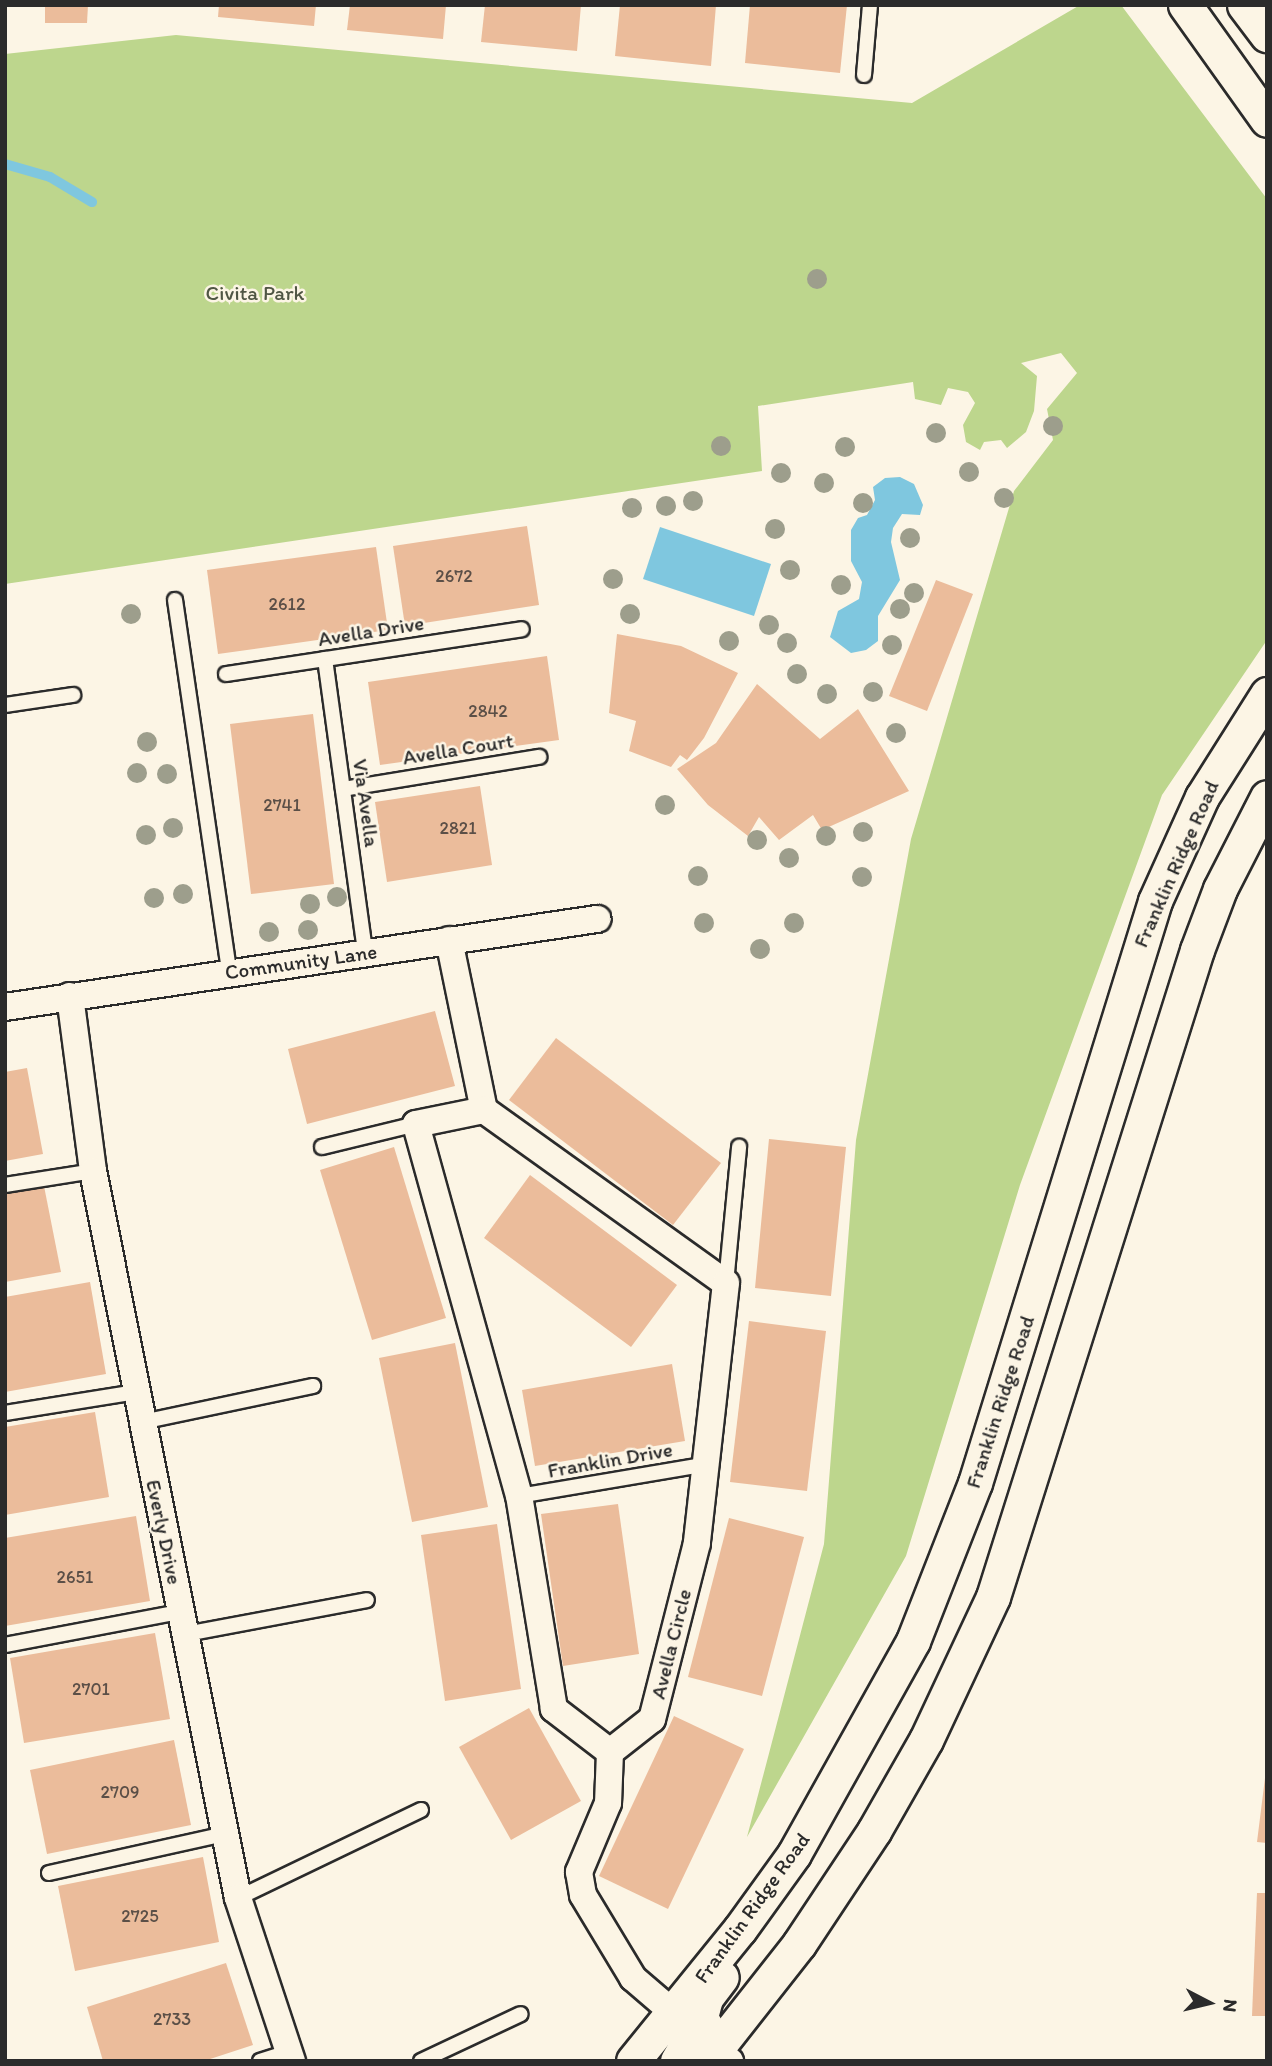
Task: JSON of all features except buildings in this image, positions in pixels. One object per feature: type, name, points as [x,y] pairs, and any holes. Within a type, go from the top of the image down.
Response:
[{"type":"street","points":[[1185,5],[1267,120]]},
{"type":"street","points":[[1244,5],[1267,35]]},
{"type":"street","name":"Franklin Ridge Road","points":[[634,2061],[768,1893],[880,1707],[943,1569],[975,1483],[1155,901],[1202,797],[1267,694]]},
{"type":"street","points":[[718,2057],[799,1944],[874,1831],[926,1740],[993,1597],[1197,950],[1220,889],[1267,797]]},
{"type":"street","name":"Community Lane","points":[[5,1007],[597,919]]},
{"type":"street","points":[[449,940],[484,1110],[726,1283]]},
{"type":"street","name":"Everly Drive","points":[[70,996],[93,1171],[238,1898],[290,2056]]},
{"type":"street","points":[[484,1110],[416,1124],[519,1496],[554,1709],[610,1752],[608,1803],[579,1872],[583,1895],[633,1978],[675,2012],[718,2057]]},
{"type":"street","name":"Avella Circle","points":[[610,1752],[652,1719],[696,1543],[709,1464],[726,1283]]},
{"type":"street","points":[[718,2057],[701,2017],[706,1998],[765,1918],[768,1893]]},
{"type":"street","points":[[675,2012],[685,2047],[677,2061]]},
{"type":"lane","points":[[864,75],[870,5]]},
{"type":"lane","points":[[174,600],[229,972]]},
{"type":"lane","name":"Avella Drive","points":[[226,674],[522,629]]},
{"type":"lane","name":"Via Avella","points":[[325,659],[365,953]]},
{"type":"lane","points":[[5,705],[73,695]]},
{"type":"lane","name":"Avella Court","points":[[343,789],[539,757]]},
{"type":"lane","points":[[322,1147],[416,1124]]},
{"type":"lane","points":[[726,1283],[739,1147]]},
{"type":"lane","points":[[5,1185],[93,1171]]},
{"type":"lane","points":[[142,1422],[313,1386]]},
{"type":"lane","points":[[5,1413],[136,1392]]},
{"type":"lane","name":"Franklin Drive","points":[[519,1496],[709,1464]]},
{"type":"lane","points":[[5,1645],[367,1600]]},
{"type":"lane","points":[[238,1898],[421,1810]]},
{"type":"lane","points":[[49,1873],[225,1834]]},
{"type":"lane","points":[[421,2061],[521,2014]]},
{"type":"lane","points":[[260,2061],[290,2056]]},
{"type":"green space","name":"Civita Park","points":[[1080,5],[1121,5],[1267,199],[1267,640],[1162,795],[1020,1185],[906,1556],[747,1837],[824,1544],[856,1140],[911,839],[1014,491],[1053,440],[1047,409],[1077,373],[1061,353],[1021,363],[1037,376],[1034,411],[1026,432],[1007,448],[1001,440],[984,442],[980,450],[966,442],[963,425],[975,403],[968,392],[948,388],[941,405],[915,399],[913,382],[758,406],[762,471],[5,584],[5,54],[176,35],[912,103]]},
{"type":"water","points":[[900,477],[914,484],[923,505],[920,515],[902,514],[893,528],[891,542],[900,580],[878,616],[878,641],[866,650],[851,653],[830,637],[838,611],[859,599],[862,582],[851,561],[851,530],[858,518],[867,515],[875,500],[873,487],[885,478]]},
{"type":"water","points":[[660,527],[771,564],[754,616],[643,579]]},
{"type":"waterway","points":[[5,164],[50,177],[92,202]]}]
